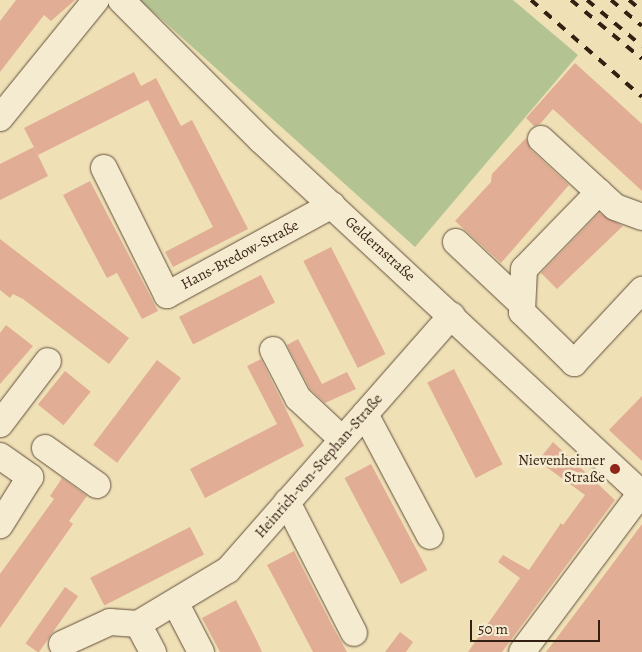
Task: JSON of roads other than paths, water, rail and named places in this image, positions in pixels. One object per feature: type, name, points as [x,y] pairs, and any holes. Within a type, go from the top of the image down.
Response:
[{"type":"street","points":[[0,118],[96,0]]},
{"type":"street","name":"Geldernstraße","points":[[121,0],[261,140],[452,314],[641,493]]},
{"type":"street","points":[[541,139],[615,207],[642,217]]},
{"type":"street","name":"Hans-Bredow-Straße","points":[[104,168],[167,295],[332,206]]},
{"type":"street","points":[[599,192],[524,269],[522,312],[574,363],[642,290]]},
{"type":"street","points":[[456,242],[521,303]]},
{"type":"street","name":"Heinrich-von-Stephan-Straße","points":[[138,624],[176,604],[228,570],[452,314]]},
{"type":"street","points":[[273,350],[298,398],[342,440]]},
{"type":"street","points":[[0,424],[48,361]]},
{"type":"street","points":[[365,414],[430,536]]},
{"type":"street","points":[[27,475],[48,445],[97,485]]},
{"type":"street","points":[[0,456],[30,477],[0,525]]},
{"type":"street","points":[[522,652],[641,493]]},
{"type":"street","points":[[287,502],[354,633]]},
{"type":"street","points":[[176,604],[201,652]]},
{"type":"street","points":[[62,644],[110,622],[138,624],[153,652]]},
{"type":"railway","points":[[531,0],[642,97]]},
{"type":"railway","points":[[571,0],[642,59]]},
{"type":"railway","points":[[587,0],[642,46]]},
{"type":"railway","points":[[611,0],[642,26]]},
{"type":"railway","points":[[629,0],[642,11]]},
{"type":"place","name":"Nievenheimer Straße","points":[[615,469]]}]
